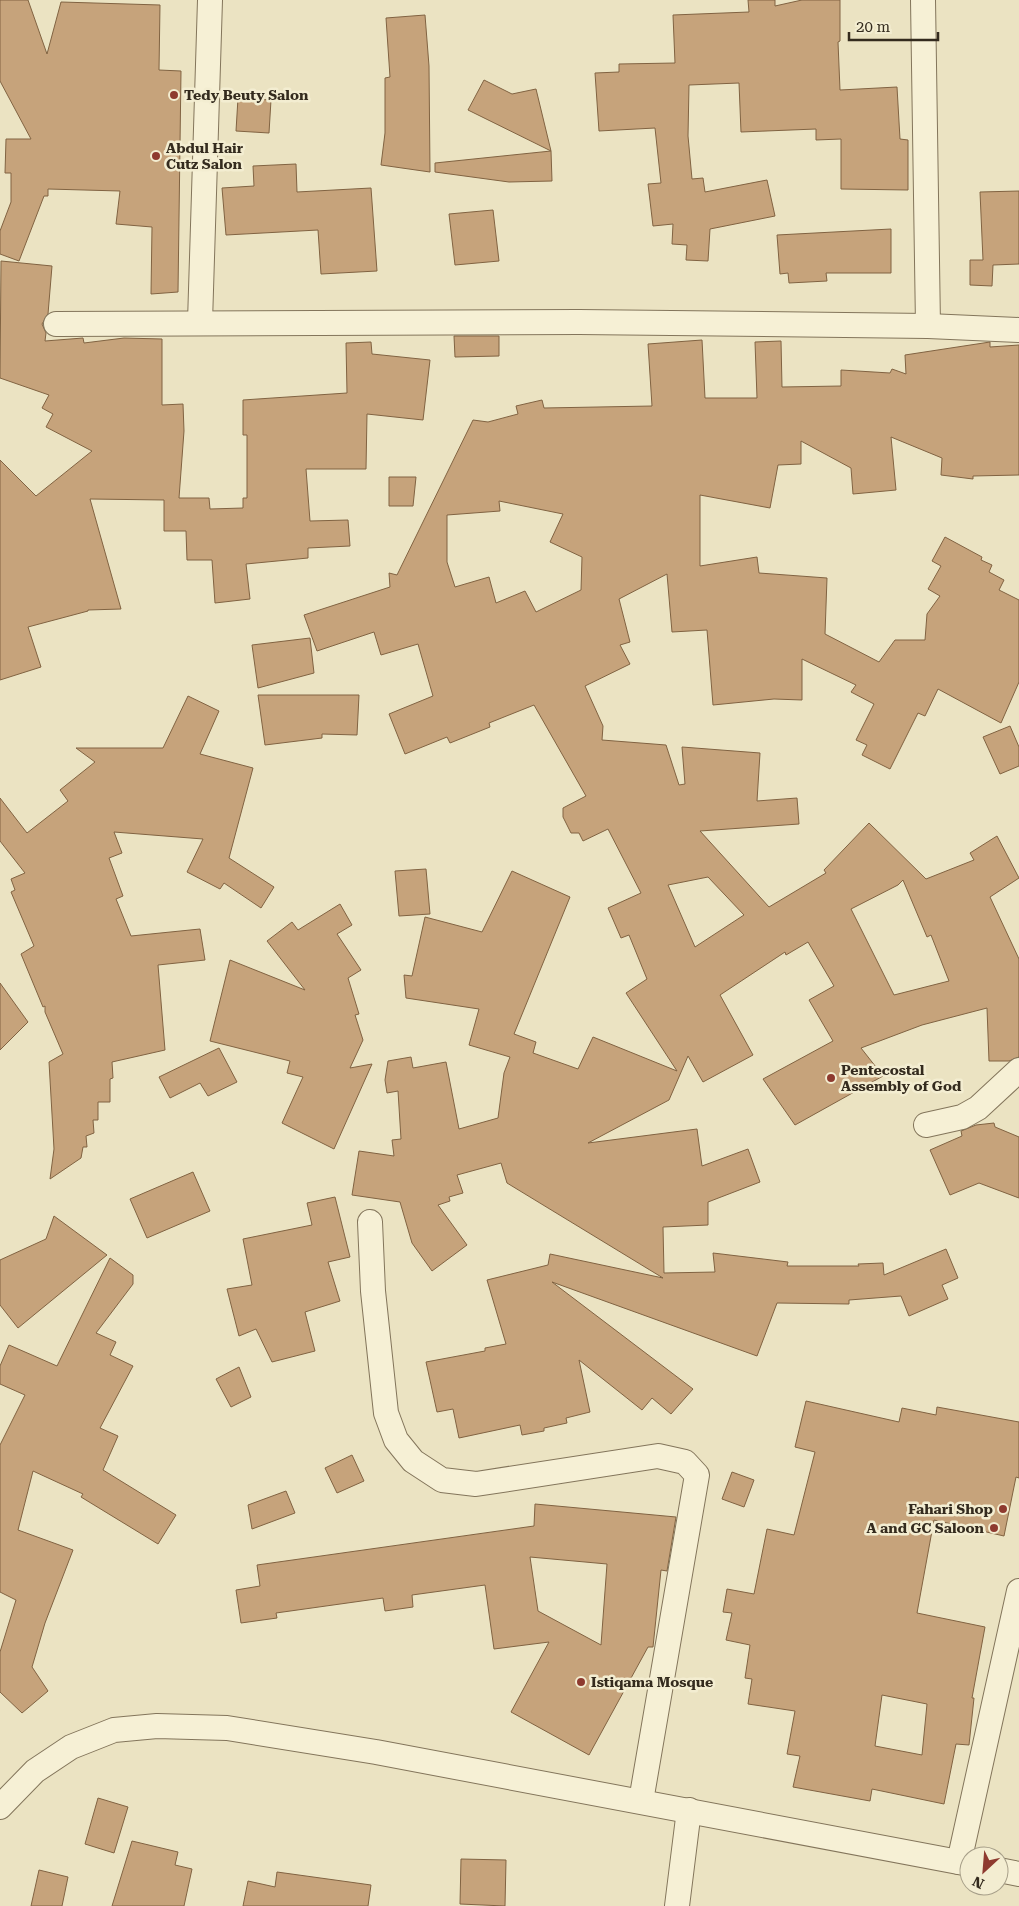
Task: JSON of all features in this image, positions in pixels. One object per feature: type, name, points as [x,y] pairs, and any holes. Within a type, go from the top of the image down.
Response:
[{"type":"street","points":[[200,322],[210,0]]},
{"type":"street","points":[[923,0],[928,326]]},
{"type":"street","points":[[56,324],[579,322],[928,326],[1019,330]]},
{"type":"street","points":[[926,1125],[962,1117],[978,1108],[1019,1070]]},
{"type":"street","points":[[370,1222],[373,1291],[386,1413],[396,1440],[413,1460],[442,1480],[476,1484],[658,1456],[685,1462],[697,1474],[641,1801]]},
{"type":"street","points":[[967,1846],[1019,1591]]},
{"type":"street","points":[[0,1807],[35,1771],[71,1747],[114,1730],[157,1726],[227,1728],[376,1752],[959,1862]]},
{"type":"street","points":[[677,1906],[688,1810]]},
{"type":"building","points":[[0,0],[28,0],[47,54],[61,2],[160,5],[159,70],[181,71],[178,292],[151,294],[152,227],[116,224],[120,191],[48,189],[48,196],[44,196],[19,261],[0,254],[0,231],[11,202],[11,173],[5,173],[6,139],[31,139],[0,81]]},
{"type":"building","points":[[748,0],[775,0],[775,6],[802,0],[840,0],[840,41],[838,42],[840,90],[897,87],[900,139],[908,140],[908,190],[841,189],[841,139],[816,140],[816,129],[741,132],[739,83],[689,85],[688,136],[692,179],[703,178],[705,192],[767,180],[775,216],[710,229],[708,261],[686,260],[687,245],[672,244],[673,224],[653,226],[648,184],[661,183],[655,128],[599,131],[595,73],[619,72],[619,64],[675,63],[673,15],[749,12]]},
{"type":"building","points":[[425,15],[429,66],[430,172],[381,165],[385,133],[385,78],[390,77],[386,18]]},
{"type":"building","points":[[484,80],[512,94],[536,89],[551,151],[468,110]]},
{"type":"building","points":[[238,98],[271,100],[269,133],[236,131]]},
{"type":"building","points":[[551,151],[552,181],[509,182],[435,172],[435,163]]},
{"type":"building","points":[[296,164],[297,192],[371,188],[377,271],[321,274],[318,230],[226,235],[222,188],[254,186],[253,166]]},
{"type":"building","points":[[1019,191],[1019,264],[993,265],[992,286],[970,285],[970,260],[983,260],[980,192]]},
{"type":"building","points":[[493,210],[499,261],[455,265],[449,214]]},
{"type":"building","points":[[891,229],[891,273],[826,273],[827,281],[789,283],[788,273],[780,274],[777,235]]},
{"type":"building","points":[[1,261],[52,266],[48,314],[42,324],[46,333],[45,341],[83,338],[84,343],[124,338],[162,339],[162,405],[183,404],[184,431],[179,498],[209,498],[210,509],[243,508],[243,498],[247,498],[247,435],[243,435],[243,400],[347,393],[346,343],[371,342],[372,354],[430,360],[423,420],[367,414],[366,469],[306,469],[310,521],[348,520],[350,546],[308,548],[308,558],[246,564],[250,599],[215,603],[212,560],[187,560],[186,531],[164,531],[164,500],[90,499],[121,609],[88,610],[28,627],[41,667],[0,680],[0,460],[36,496],[92,451],[46,427],[53,414],[42,408],[49,395],[0,378]]},
{"type":"building","points":[[454,336],[499,336],[499,356],[455,357]]},
{"type":"building","points":[[702,340],[705,398],[757,398],[755,342],[781,341],[782,387],[841,386],[841,370],[890,373],[892,369],[906,374],[905,355],[990,342],[990,347],[1019,345],[1019,475],[973,476],[973,479],[941,475],[942,458],[891,437],[896,490],[853,494],[851,468],[801,441],[801,464],[778,465],[770,508],[700,495],[700,566],[757,557],[759,573],[827,578],[825,634],[879,662],[895,640],[925,640],[927,614],[940,596],[928,589],[941,566],[932,561],[945,537],[982,557],[981,560],[992,565],[989,572],[1004,580],[999,590],[1019,600],[1019,682],[1001,723],[938,689],[925,716],[918,713],[890,769],[862,755],[867,745],[856,740],[874,704],[851,692],[856,685],[802,659],[802,700],[774,699],[713,705],[707,630],[672,632],[667,574],[619,599],[630,642],[620,645],[630,664],[585,686],[603,726],[602,740],[666,745],[679,785],[685,784],[682,747],[760,753],[757,801],[797,798],[799,824],[700,831],[769,907],[826,873],[824,870],[869,823],[926,879],[974,860],[970,853],[997,836],[1019,878],[990,897],[1019,959],[1019,1057],[1009,1061],[989,1061],[987,1008],[922,1025],[861,1048],[883,1076],[795,1125],[763,1079],[833,1041],[809,1000],[834,986],[808,942],[786,955],[785,952],[720,995],[753,1055],[703,1082],[688,1056],[669,1100],[588,1143],[697,1129],[702,1166],[748,1149],[760,1182],[708,1202],[708,1225],[663,1227],[664,1273],[715,1272],[713,1253],[788,1262],[787,1266],[859,1266],[858,1264],[883,1263],[884,1275],[946,1249],[958,1278],[942,1285],[948,1299],[909,1316],[901,1296],[849,1300],[849,1304],[777,1303],[757,1356],[552,1282],[693,1389],[671,1414],[652,1398],[642,1410],[579,1360],[590,1412],[566,1418],[567,1423],[544,1428],[544,1431],[522,1435],[520,1425],[459,1438],[453,1409],[437,1412],[426,1362],[485,1351],[485,1348],[506,1344],[487,1280],[548,1265],[550,1254],[663,1278],[507,1183],[501,1163],[457,1175],[463,1193],[449,1197],[450,1201],[438,1205],[467,1245],[432,1271],[412,1243],[400,1202],[352,1195],[359,1151],[394,1156],[392,1140],[401,1139],[398,1091],[387,1093],[385,1080],[388,1061],[411,1057],[413,1068],[446,1062],[459,1129],[498,1118],[504,1073],[510,1057],[469,1045],[479,1009],[406,998],[404,975],[412,976],[425,917],[482,932],[512,871],[570,897],[514,1034],[536,1042],[533,1053],[578,1069],[593,1037],[677,1071],[626,993],[647,979],[629,935],[621,938],[608,908],[641,893],[608,829],[583,841],[579,833],[571,833],[563,817],[563,808],[586,796],[534,705],[489,723],[490,727],[450,743],[447,737],[405,754],[389,714],[433,696],[418,644],[381,655],[374,632],[317,651],[304,615],[390,587],[389,573],[397,575],[473,420],[488,422],[518,414],[516,406],[542,400],[544,408],[652,406],[648,344]],"holes":[[[499,501],[563,514],[550,542],[582,557],[581,590],[536,612],[525,591],[496,603],[489,577],[455,587],[447,562],[447,515],[500,511]],[[708,877],[744,915],[695,947],[668,885]],[[903,880],[927,937],[931,935],[949,981],[894,995],[851,909],[898,885]]]},
{"type":"building","points":[[389,477],[416,477],[413,506],[389,506]]},
{"type":"building","points":[[310,638],[314,673],[258,688],[252,645]]},
{"type":"building","points":[[258,695],[359,695],[357,735],[322,734],[322,738],[265,745]]},
{"type":"building","points":[[188,696],[219,711],[200,754],[253,768],[229,858],[274,887],[261,908],[224,883],[220,889],[187,872],[203,839],[114,832],[122,853],[109,858],[123,896],[116,899],[131,936],[200,929],[205,960],[158,965],[165,1050],[112,1062],[113,1078],[110,1079],[110,1102],[98,1102],[98,1120],[93,1120],[94,1133],[86,1136],[87,1147],[83,1147],[81,1158],[50,1179],[54,1149],[49,1062],[63,1054],[45,1012],[45,1006],[43,1007],[21,954],[34,946],[11,892],[15,890],[11,879],[25,873],[0,841],[0,798],[27,833],[68,801],[60,790],[95,762],[76,748],[163,748]]},
{"type":"building","points":[[1010,726],[1019,747],[1019,766],[1000,774],[983,737]]},
{"type":"building","points":[[426,869],[430,914],[399,916],[395,871]]},
{"type":"building","points":[[340,904],[352,925],[337,934],[361,970],[348,978],[359,1014],[355,1015],[363,1040],[350,1068],[372,1064],[334,1149],[282,1123],[303,1077],[287,1073],[290,1061],[210,1041],[230,960],[305,990],[267,941],[292,922],[298,930]]},
{"type":"building","points":[[0,983],[28,1022],[0,1050]]},
{"type":"building","points":[[219,1048],[237,1082],[208,1096],[200,1083],[170,1098],[159,1077]]},
{"type":"building","points":[[994,1123],[995,1127],[1019,1137],[1019,1198],[979,1183],[950,1195],[930,1150],[962,1136],[961,1131],[976,1125]]},
{"type":"building","points":[[193,1172],[210,1211],[147,1238],[130,1199]]},
{"type":"building","points":[[335,1197],[350,1257],[328,1262],[340,1301],[305,1312],[315,1351],[272,1362],[256,1329],[239,1336],[227,1289],[252,1285],[243,1239],[312,1225],[307,1203]]},
{"type":"building","points":[[54,1216],[107,1255],[18,1328],[0,1305],[0,1260],[46,1239]]},
{"type":"building","points":[[110,1258],[133,1275],[133,1284],[96,1333],[116,1342],[110,1355],[133,1366],[100,1428],[118,1436],[103,1470],[176,1515],[158,1544],[81,1497],[83,1494],[33,1471],[18,1530],[73,1550],[45,1623],[32,1667],[48,1691],[22,1713],[0,1692],[0,1652],[16,1600],[0,1592],[0,1445],[25,1395],[0,1384],[0,1366],[9,1345],[57,1366]]},
{"type":"building","points":[[239,1367],[251,1397],[231,1407],[216,1379]]},
{"type":"building","points":[[806,1401],[899,1422],[902,1408],[936,1415],[937,1407],[1019,1422],[1019,1478],[1016,1477],[1004,1536],[934,1520],[917,1613],[985,1627],[972,1698],[974,1698],[969,1745],[956,1744],[944,1804],[872,1789],[870,1801],[793,1787],[800,1756],[787,1754],[795,1711],[748,1704],[752,1679],[745,1678],[750,1645],[726,1640],[732,1613],[723,1612],[727,1589],[754,1594],[767,1529],[794,1535],[815,1452],[795,1447]],"holes":[[[882,1695],[927,1704],[922,1755],[875,1746]]]},
{"type":"building","points":[[352,1455],[364,1481],[337,1493],[325,1468]]},
{"type":"building","points":[[732,1472],[754,1480],[744,1507],[722,1499]]},
{"type":"building","points":[[286,1491],[295,1513],[252,1529],[248,1505]]},
{"type":"building","points":[[535,1504],[676,1517],[667,1571],[661,1570],[653,1647],[648,1647],[589,1755],[511,1712],[549,1642],[494,1649],[485,1585],[412,1595],[413,1607],[385,1611],[383,1598],[276,1613],[277,1618],[241,1623],[236,1590],[260,1586],[257,1565],[534,1526]],"holes":[[[530,1557],[607,1564],[601,1645],[538,1611]]]},
{"type":"building","points":[[98,1798],[128,1807],[114,1853],[85,1844]]},
{"type":"building","points":[[132,1841],[178,1852],[175,1865],[192,1869],[184,1906],[112,1906]]},
{"type":"building","points":[[461,1859],[506,1860],[505,1906],[460,1904]]},
{"type":"building","points":[[39,1870],[68,1877],[62,1906],[31,1906]]},
{"type":"building","points":[[277,1872],[371,1885],[368,1906],[243,1906],[248,1881],[275,1887]]},
{"type":"place","name":"Tedy Beuty Salon","points":[[174,95]]},
{"type":"place","name":"Abdul Hair Cutz Salon","points":[[156,156]]},
{"type":"place","name":"Pentecostal Assembly of God","points":[[831,1078]]},
{"type":"place","name":"Fahari Shop","points":[[1003,1509]]},
{"type":"place","name":"A and GC Saloon","points":[[994,1528]]},
{"type":"place","name":"Istiqama Mosque","points":[[581,1682]]}]
